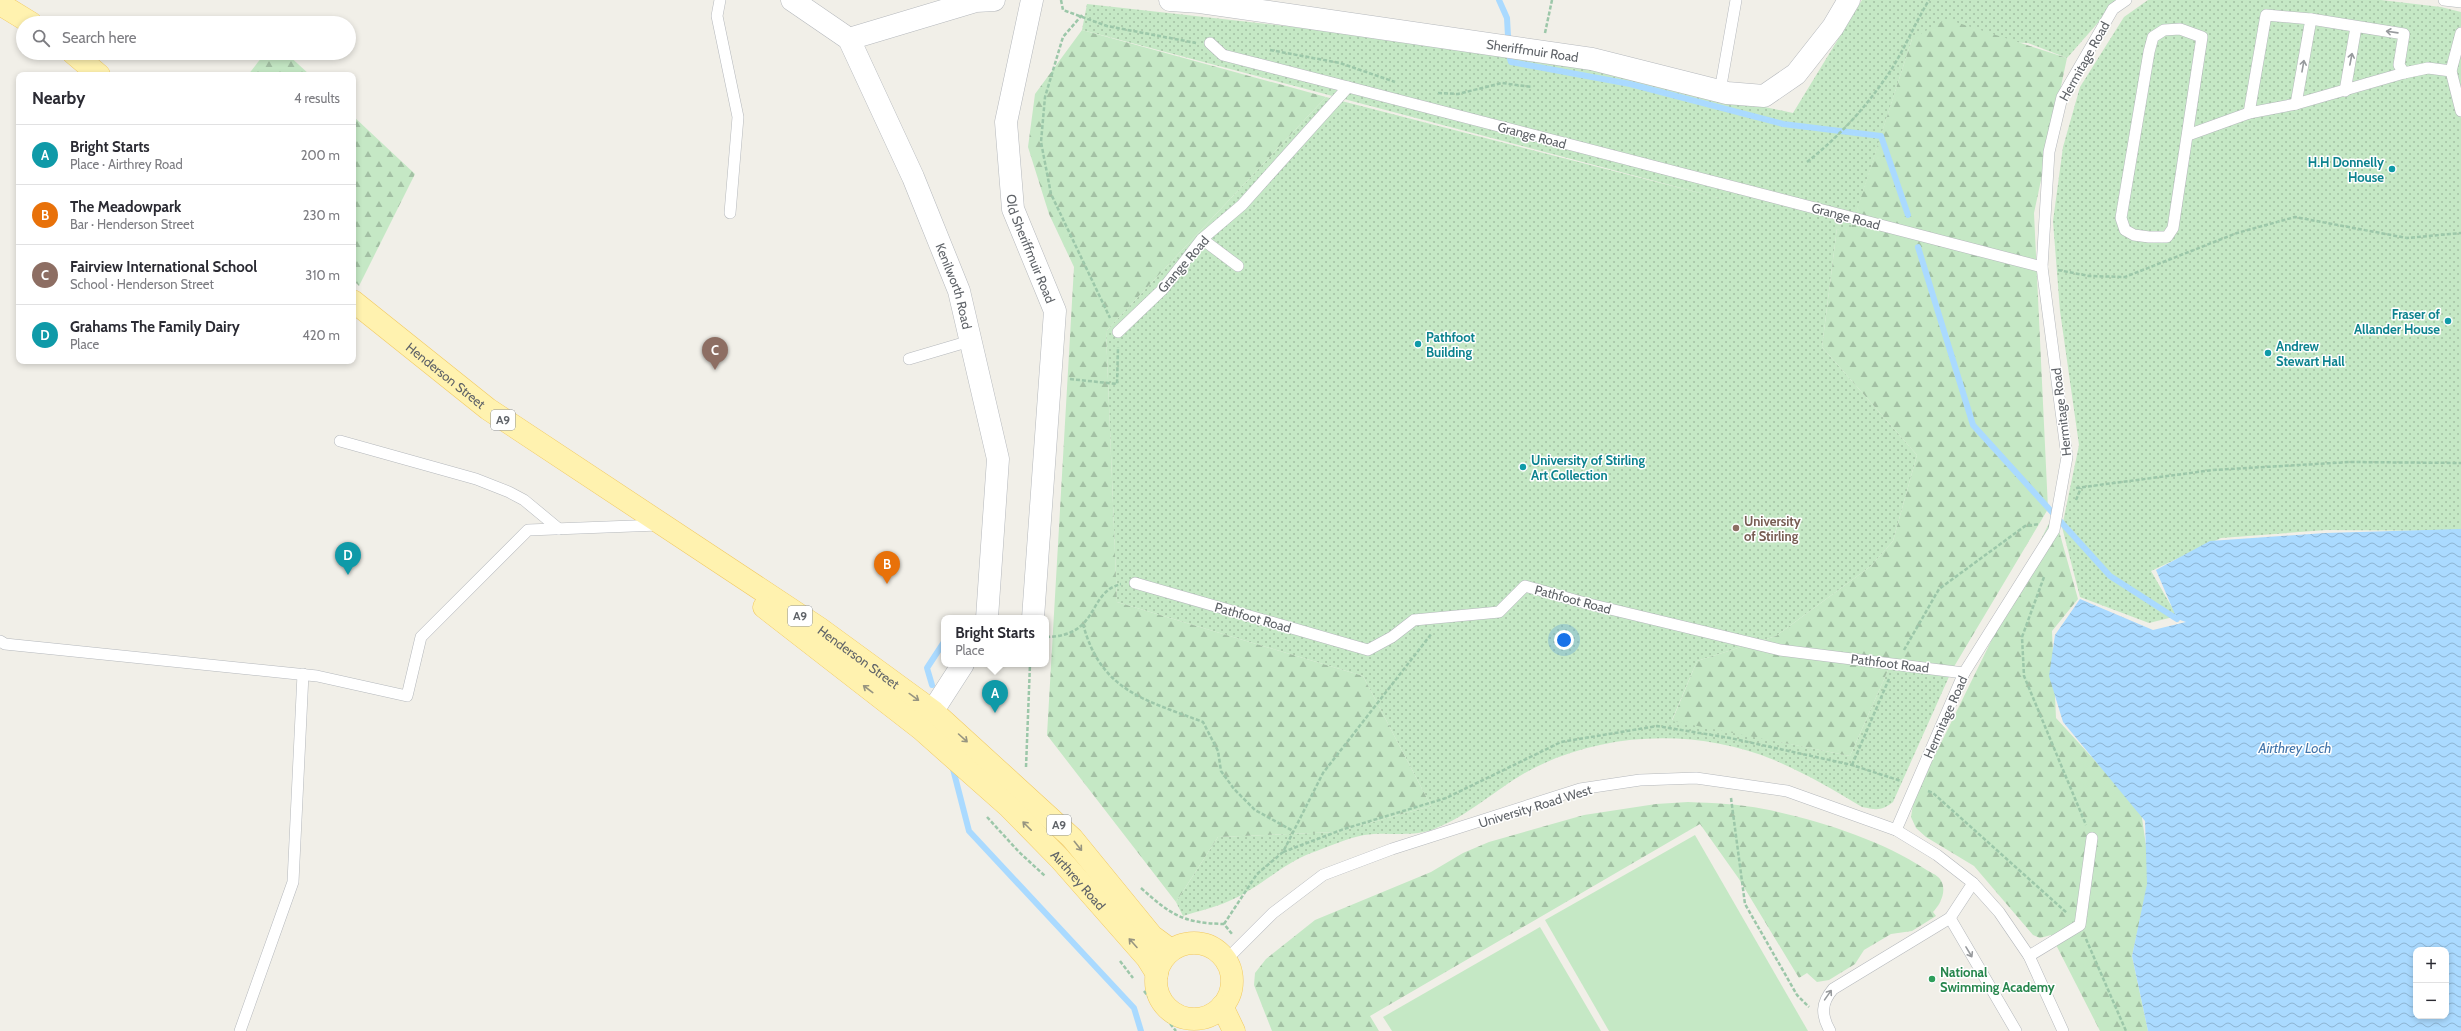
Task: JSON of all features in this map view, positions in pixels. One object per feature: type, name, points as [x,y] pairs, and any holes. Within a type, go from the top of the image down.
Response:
[{"type":"main road","points":[[8,5],[22,16]]},
{"type":"main road","points":[[81,60],[95,72]]},
{"type":"main road","name":"Henderson Street","points":[[356,303],[488,410],[819,628],[934,712]]},
{"type":"main road","name":"Henderson Street","points":[[662,525],[821,653],[921,729]]},
{"type":"main road","name":"Airthrey Road","points":[[934,712],[1072,838],[1152,936],[1171,950]]},
{"type":"main road","name":"Airthrey Road","points":[[921,729],[1009,807],[1060,859],[1147,958],[1157,974]]},
{"type":"main road","points":[[1157,974],[1161,962],[1171,950],[1189,943],[1203,944],[1215,949],[1233,953],[1230,992],[1222,1006],[1234,1031]]},
{"type":"main road","name":"A9","points":[[1157,974],[1159,995],[1168,1009],[1182,1017],[1205,1025],[1213,1014],[1222,1006]]},
{"type":"street","points":[[792,0],[849,39],[982,0]]},
{"type":"street","name":"Old Sheriffmuir Road","points":[[1032,0],[1006,122],[1013,209],[1055,311],[1033,615]]},
{"type":"street","name":"Sheriffmuir Road","points":[[1170,0],[1200,1],[1592,59],[1720,91],[1764,96],[1796,74],[1833,27],[1849,0]]},
{"type":"street","name":"Kenilworth Road","points":[[849,39],[913,177],[959,291],[998,459],[987,615]]},
{"type":"street","points":[[921,729],[934,712],[961,667]]},
{"type":"lane","points":[[720,0],[717,16],[738,117],[730,213]]},
{"type":"lane","points":[[1720,91],[1736,0]]},
{"type":"lane","name":"Hermitage Road","points":[[1896,830],[1964,673],[2054,530],[2067,457],[2042,267],[2049,152],[2062,97],[2113,8],[2126,0]]},
{"type":"lane","points":[[2444,0],[2461,2]]},
{"type":"lane","points":[[2249,113],[2266,15],[2311,19],[2404,34],[2399,65],[2404,73]]},
{"type":"lane","points":[[2296,104],[2311,19]]},
{"type":"lane","points":[[2345,90],[2356,27]]},
{"type":"lane","points":[[2180,29],[2202,37],[2188,135],[2173,228],[2167,237],[2134,235],[2126,230],[2121,218],[2153,37],[2164,30],[2180,29]]},
{"type":"lane","points":[[2461,33],[2451,71],[2461,111]]},
{"type":"lane","points":[[1210,43],[1223,55],[1348,87]]},
{"type":"lane","points":[[2188,135],[2249,113],[2296,104],[2404,73],[2428,68],[2451,71]]},
{"type":"lane","name":"Grange Road","points":[[1118,332],[1163,289],[1202,239],[1242,205],[1348,87],[2042,267]]},
{"type":"lane","points":[[1202,239],[1238,266]]},
{"type":"lane","points":[[909,359],[970,341]]},
{"type":"lane","points":[[340,441],[469,477],[509,492],[524,500],[559,529]]},
{"type":"lane","points":[[0,641],[5,644],[303,674],[407,696],[421,637],[528,530],[662,525]]},
{"type":"lane","name":"Pathfoot Road","points":[[1135,583],[1368,650],[1392,637],[1414,620],[1444,619],[1500,612],[1525,586],[1585,603],[1780,650],[1896,663],[1964,673]]},
{"type":"lane","points":[[240,1031],[293,882],[303,674]]},
{"type":"lane","name":"University Road West","points":[[1233,953],[1273,913],[1323,875],[1392,849],[1580,789],[1640,780],[1696,778],[1787,791],[1896,830],[1937,855],[1973,883],[1999,912],[2029,956],[2063,1031]]},
{"type":"lane","points":[[2029,956],[2080,925],[2092,838]]},
{"type":"lane","points":[[1827,1027],[1823,1003],[1833,989],[1950,918],[1973,883]]},
{"type":"lane","points":[[1950,918],[2016,1031]]},
{"type":"path","points":[[1540,52],[1552,0]]},
{"type":"path","points":[[1807,162],[1830,142],[1867,105],[1892,69],[1928,0]]},
{"type":"path","points":[[1050,377],[1117,384],[1118,332],[1100,299],[1051,194],[1041,142],[1045,97],[1062,37],[1082,15]]},
{"type":"path","points":[[2042,267],[2089,276],[2125,277],[2237,233],[2294,218],[2407,238],[2461,233]]},
{"type":"path","points":[[2081,488],[2213,470],[2350,462],[2461,463]]},
{"type":"path","points":[[1852,765],[1896,663],[1939,589],[2024,526],[2055,523]]},
{"type":"path","points":[[2045,576],[2022,637],[2024,676],[2092,838]]},
{"type":"path","points":[[1049,637],[1061,636],[1077,630],[1083,624],[1103,595],[1115,586],[1123,584]]},
{"type":"path","points":[[1224,924],[1257,874],[1283,852],[1323,772],[1444,619]]},
{"type":"path","points":[[1083,624],[1087,639],[1098,660],[1120,686],[1155,706],[1203,722],[1218,751],[1221,771],[1234,789],[1255,810],[1293,832]]},
{"type":"path","points":[[1024,793],[1030,667]]},
{"type":"path","points":[[1729,783],[1745,904],[1797,995],[1827,1027]]},
{"type":"path","points":[[1138,885],[1166,911],[1199,923],[1224,924]]},
{"type":"path","points":[[1224,924],[1233,953]]},
{"type":"path","points":[[2080,925],[2126,1031]]},
{"type":"green space","points":[[1862,0],[2118,0],[2067,58],[2028,43],[1912,39],[1851,229],[1837,228],[1822,347],[1917,455],[1893,541],[1871,566],[1776,636],[1697,661],[1672,720],[1850,756],[1893,659],[1952,670],[1893,802],[1879,809],[1862,807],[1786,765],[1745,750],[1715,743],[1684,739],[1653,738],[1622,741],[1592,747],[1562,756],[1534,768],[1521,775],[1460,816],[1434,829],[1425,832],[1408,834],[1364,835],[1344,840],[1290,863],[1240,896],[1212,908],[1183,916],[1176,902],[1218,837],[1337,832],[1431,806],[1363,676],[1117,602],[1106,331],[1326,97],[1719,198],[1082,30],[1087,4],[1494,49],[1793,113]]},
{"type":"green space","points":[[2148,0],[2381,0],[2441,7],[2461,12],[2461,531],[2326,530],[2221,538],[2151,571],[2177,616],[2149,623],[2080,597],[2062,527],[2079,445],[2060,311],[2053,221],[2063,147],[2080,87],[2124,17]]},
{"type":"green space","points":[[1946,19],[2067,58],[2034,213],[2048,509],[1952,670],[1893,659],[1850,756],[1672,721],[1697,661],[1776,636],[1871,566],[1893,541],[1917,455],[1822,347],[1837,228],[1851,228],[1912,39]]},
{"type":"green space","points":[[1082,30],[1326,97],[1106,331],[1117,602],[1363,676],[1431,806],[1337,832],[1218,837],[1176,902],[1047,735],[1074,267],[1049,214],[1028,147],[1035,94]]},
{"type":"green space","points":[[260,60],[294,60],[307,72],[250,72]]},
{"type":"green space","points":[[356,119],[415,174],[359,286],[356,283]]},
{"type":"green space","points":[[2054,513],[2078,599],[2052,631],[2056,718],[2141,811],[2150,874],[2132,956],[2148,1031],[2100,1031],[2051,935],[2040,938],[2033,935],[1974,866],[1926,837],[1916,828],[1911,817],[1914,798]]},
{"type":"green space","points":[[1688,802],[1745,806],[1784,813],[1848,832],[1889,849],[1940,879],[1943,892],[1938,905],[1933,912],[1936,916],[1912,931],[1891,934],[1864,950],[1855,964],[1829,980],[1817,982],[1807,973],[1799,978],[1739,879],[1700,824],[1370,1016],[1379,1031],[1272,1031],[1254,985],[1255,973],[1266,959],[1315,920],[1431,872],[1463,853],[1489,842],[1584,815],[1656,804]]},
{"type":"green space","points":[[1695,835],[1808,1031],[1609,1031],[1545,920]]},
{"type":"green space","points":[[1540,927],[1601,1031],[1392,1031],[1383,1017]]},
{"type":"water","name":"Airthrey Loch","points":[[2461,529],[2461,1031],[2148,1031],[2132,956],[2147,884],[2145,821],[2063,722],[2049,676],[2055,635],[2080,599],[2153,630],[2186,622],[2177,619],[2156,570],[2210,541],[2325,533]]},
{"type":"waterway","points":[[1499,0],[1507,18],[1508,36]]},
{"type":"waterway","points":[[1510,59],[1511,62],[1630,84],[1783,124],[1881,136],[1908,215]]},
{"type":"waterway","points":[[1918,247],[1973,425],[2110,576],[2177,619]]},
{"type":"waterway","points":[[932,685],[927,668],[941,647]]},
{"type":"waterway","points":[[953,769],[969,831],[1134,1008],[1141,1031]]},
{"type":"place","name":"H.H Donnelly House","points":[[2392,169]]},
{"type":"place","name":"Fraser of Allander House","points":[[2448,321]]},
{"type":"place","name":"Pathfoot Building","points":[[1418,344]]},
{"type":"place","name":"Andrew Stewart Hall","points":[[2268,353]]},
{"type":"place","name":"Fairview International School","points":[[715,370]]},
{"type":"place","name":"University of Stirling Art Collection","points":[[1523,467]]},
{"type":"place","name":"University of Stirling","points":[[1736,528]]},
{"type":"place","name":"Grahams The Family Dairy","points":[[348,575]]},
{"type":"place","name":"The Meadowpark","points":[[887,584]]},
{"type":"place","name":"Bright Starts","points":[[995,713]]},
{"type":"place","name":"National Swimming Academy","points":[[1932,979]]}]
